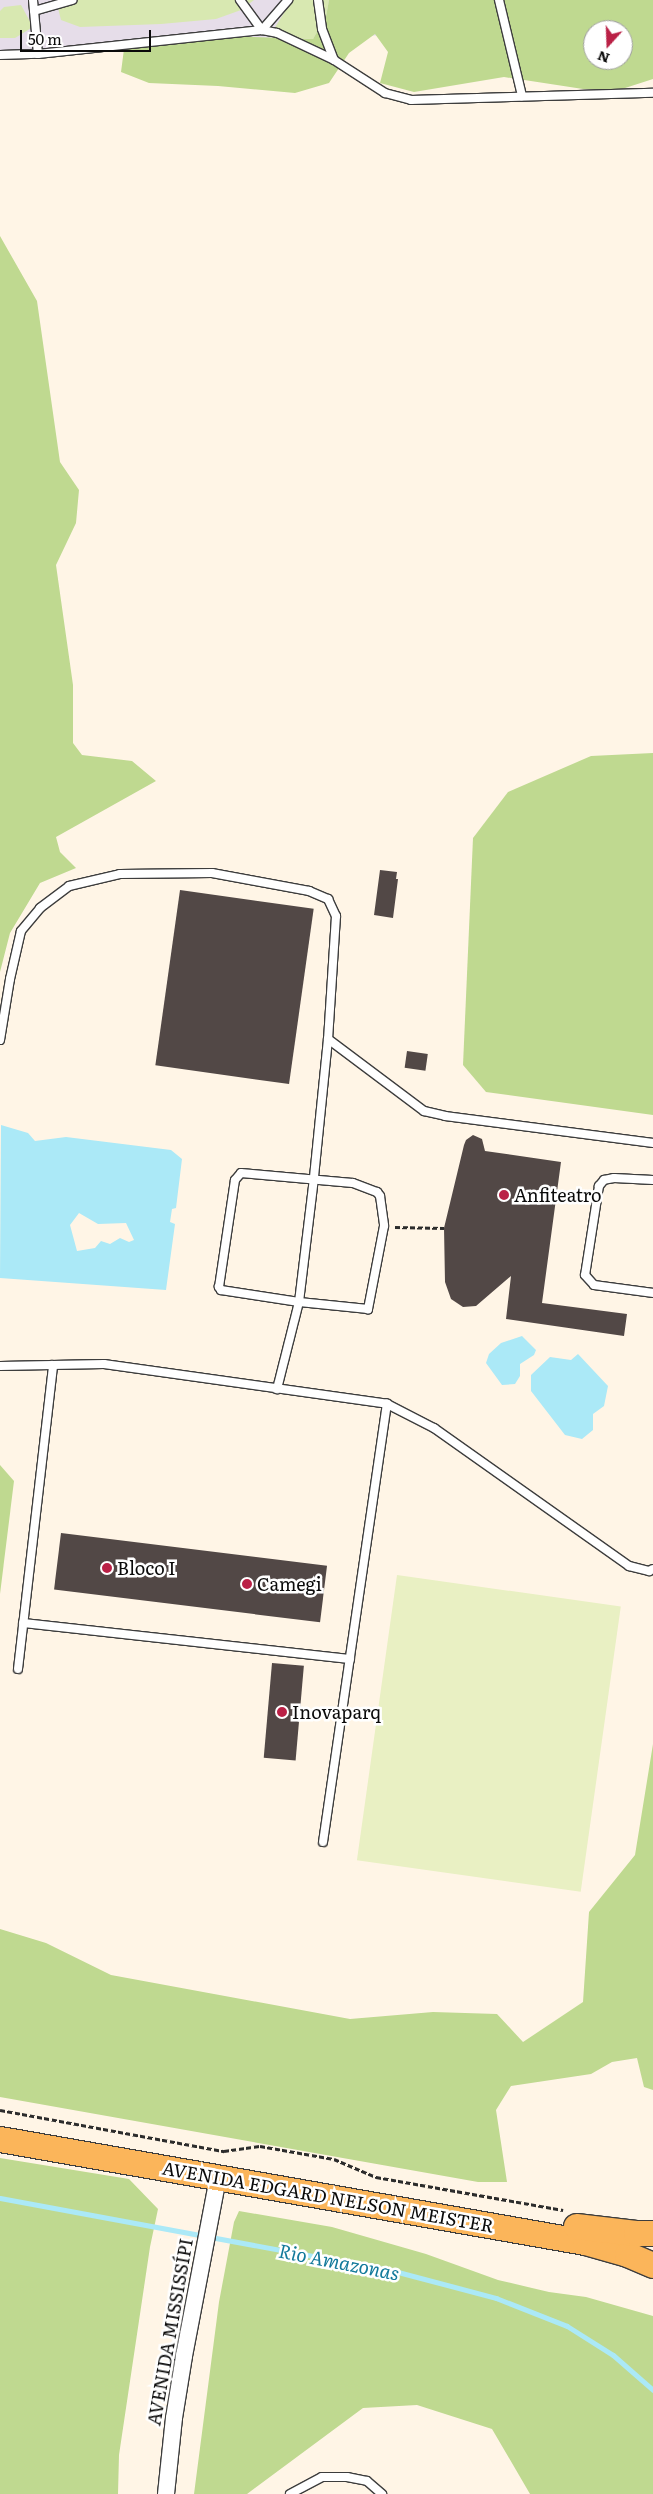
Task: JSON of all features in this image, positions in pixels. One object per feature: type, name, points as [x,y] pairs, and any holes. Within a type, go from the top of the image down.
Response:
[{"type":"main road","name":"AVENIDA EDGARD NELSON MEISTER","points":[[0,2125],[588,2228],[653,2233]]},
{"type":"main road","name":"AVENIDA EDGARD NELSON MEISTER","points":[[0,2139],[586,2242],[627,2254],[653,2265]]},
{"type":"street","name":"AVENIDA MISSISSÍPI","points":[[166,2494],[174,2418],[200,2266],[218,2178]]},
{"type":"lane","points":[[33,0],[38,54]]},
{"type":"lane","points":[[34,11],[72,0]]},
{"type":"lane","points":[[240,0],[262,30]]},
{"type":"lane","points":[[262,30],[288,0]]},
{"type":"lane","points":[[318,0],[322,29],[334,60]]},
{"type":"lane","points":[[499,0],[522,96]]},
{"type":"lane","points":[[0,55],[38,54],[262,30],[278,33],[334,60],[385,93],[411,100],[653,93]]},
{"type":"lane","points":[[0,1040],[10,979],[21,931],[40,908],[69,886],[120,874],[212,872],[309,891],[328,899],[336,916],[328,1039],[314,1178],[299,1302],[277,1389]]},
{"type":"lane","points":[[328,1039],[424,1111],[445,1116],[653,1143]]},
{"type":"lane","points":[[241,1173],[314,1178],[353,1183],[377,1192],[380,1196],[384,1226],[368,1308],[299,1302],[223,1292],[219,1287],[237,1175],[241,1173]]},
{"type":"lane","points":[[653,1180],[614,1178],[604,1180],[600,1186],[585,1275],[594,1285],[653,1293]]},
{"type":"lane","points":[[0,1366],[104,1364],[388,1404],[434,1428],[630,1566],[649,1571],[653,1569]]},
{"type":"lane","points":[[18,1669],[53,1365]]},
{"type":"lane","points":[[323,1842],[388,1404]]},
{"type":"lane","points":[[23,1623],[350,1658]]},
{"type":"lane","points":[[290,2494],[322,2477],[347,2477],[367,2481],[382,2494]]},
{"type":"path","points":[[384,1226],[444,1228]]},
{"type":"path","points":[[0,2110],[224,2150],[260,2146],[334,2159],[376,2177],[570,2211]]},
{"type":"shaded area","points":[[0,0],[507,0],[513,30],[0,51]]},
{"type":"green space","points":[[56,0],[254,0],[241,10],[216,19],[161,24],[80,27],[61,20]]},
{"type":"green space","points":[[292,0],[329,0],[326,17],[313,39],[269,37]]},
{"type":"green space","points":[[329,0],[653,0],[653,79],[622,89],[583,89],[504,77],[414,92],[380,83],[388,52],[375,34],[349,53],[329,83],[295,93],[218,86],[149,83],[121,72],[124,49],[141,43],[228,36],[313,39],[326,17]]},
{"type":"green space","points":[[21,5],[33,27],[15,38],[0,38],[0,11],[4,7]]},
{"type":"green space","points":[[0,236],[37,301],[60,462],[79,490],[76,523],[56,565],[73,685],[73,743],[82,755],[132,761],[156,781],[56,837],[60,852],[76,868],[40,883],[10,933],[0,972]]},
{"type":"green space","points":[[653,753],[653,1115],[486,1092],[463,1065],[473,838],[508,792],[591,756]]},
{"type":"green space","points":[[0,1465],[14,1481],[0,1594]]},
{"type":"green space","points":[[397,1575],[621,1606],[581,1892],[357,1860]]},
{"type":"green space","points":[[653,1744],[653,2090],[644,2087],[637,2058],[612,2062],[591,2074],[511,2086],[496,2110],[507,2182],[478,2182],[0,2097],[0,1929],[46,1943],[111,1975],[350,2019],[433,2012],[497,2014],[523,2042],[583,2002],[589,1912],[635,1855]]},
{"type":"green space","points":[[0,2158],[129,2179],[158,2209],[150,2247],[119,2455],[118,2494],[0,2494]]},
{"type":"green space","points":[[239,2211],[332,2227],[426,2254],[498,2280],[549,2292],[586,2297],[653,2316],[653,2494],[530,2494],[492,2429],[417,2405],[363,2408],[247,2494],[194,2494],[219,2302],[234,2222]]},
{"type":"water","points":[[1,1125],[28,1133],[35,1141],[66,1137],[171,1150],[182,1159],[176,1208],[172,1209],[170,1222],[175,1224],[166,1290],[0,1278]],"holes":[[[79,1213],[98,1224],[126,1223],[134,1240],[129,1242],[120,1238],[110,1244],[101,1241],[95,1248],[77,1251],[70,1225]]]},
{"type":"water","points":[[522,1336],[536,1350],[534,1355],[520,1364],[520,1376],[515,1384],[502,1385],[486,1363],[489,1354],[501,1343]]},
{"type":"water","points":[[578,1354],[608,1386],[604,1406],[593,1414],[593,1430],[582,1439],[565,1435],[531,1391],[531,1375],[550,1357],[571,1360]]},
{"type":"building","points":[[380,870],[397,872],[396,879],[398,879],[393,918],[374,915]]},
{"type":"building","points":[[180,890],[314,909],[289,1084],[155,1065]]},
{"type":"building","points":[[407,1051],[428,1054],[425,1071],[405,1068]]},
{"type":"building","name":"Anfiteatro","points":[[473,1135],[482,1139],[485,1151],[561,1162],[542,1303],[627,1314],[624,1336],[506,1319],[511,1276],[476,1306],[463,1307],[451,1299],[445,1282],[444,1228],[464,1145],[466,1140]]},
{"type":"building","points":[[61,1533],[327,1566],[320,1622],[54,1590]]},
{"type":"building","name":"Inovaparq","points":[[272,1663],[304,1666],[296,1760],[264,1758]]},
{"type":"waterway","name":"Rio Amazonas","points":[[0,2198],[394,2271],[496,2298],[567,2326],[613,2355],[653,2390]]},
{"type":"place","name":"Anfiteatro","points":[[504,1195]]},
{"type":"place","name":"Bloco I","points":[[107,1568]]},
{"type":"place","name":"Camegi","points":[[247,1584]]},
{"type":"place","name":"Inovaparq","points":[[282,1712]]}]
